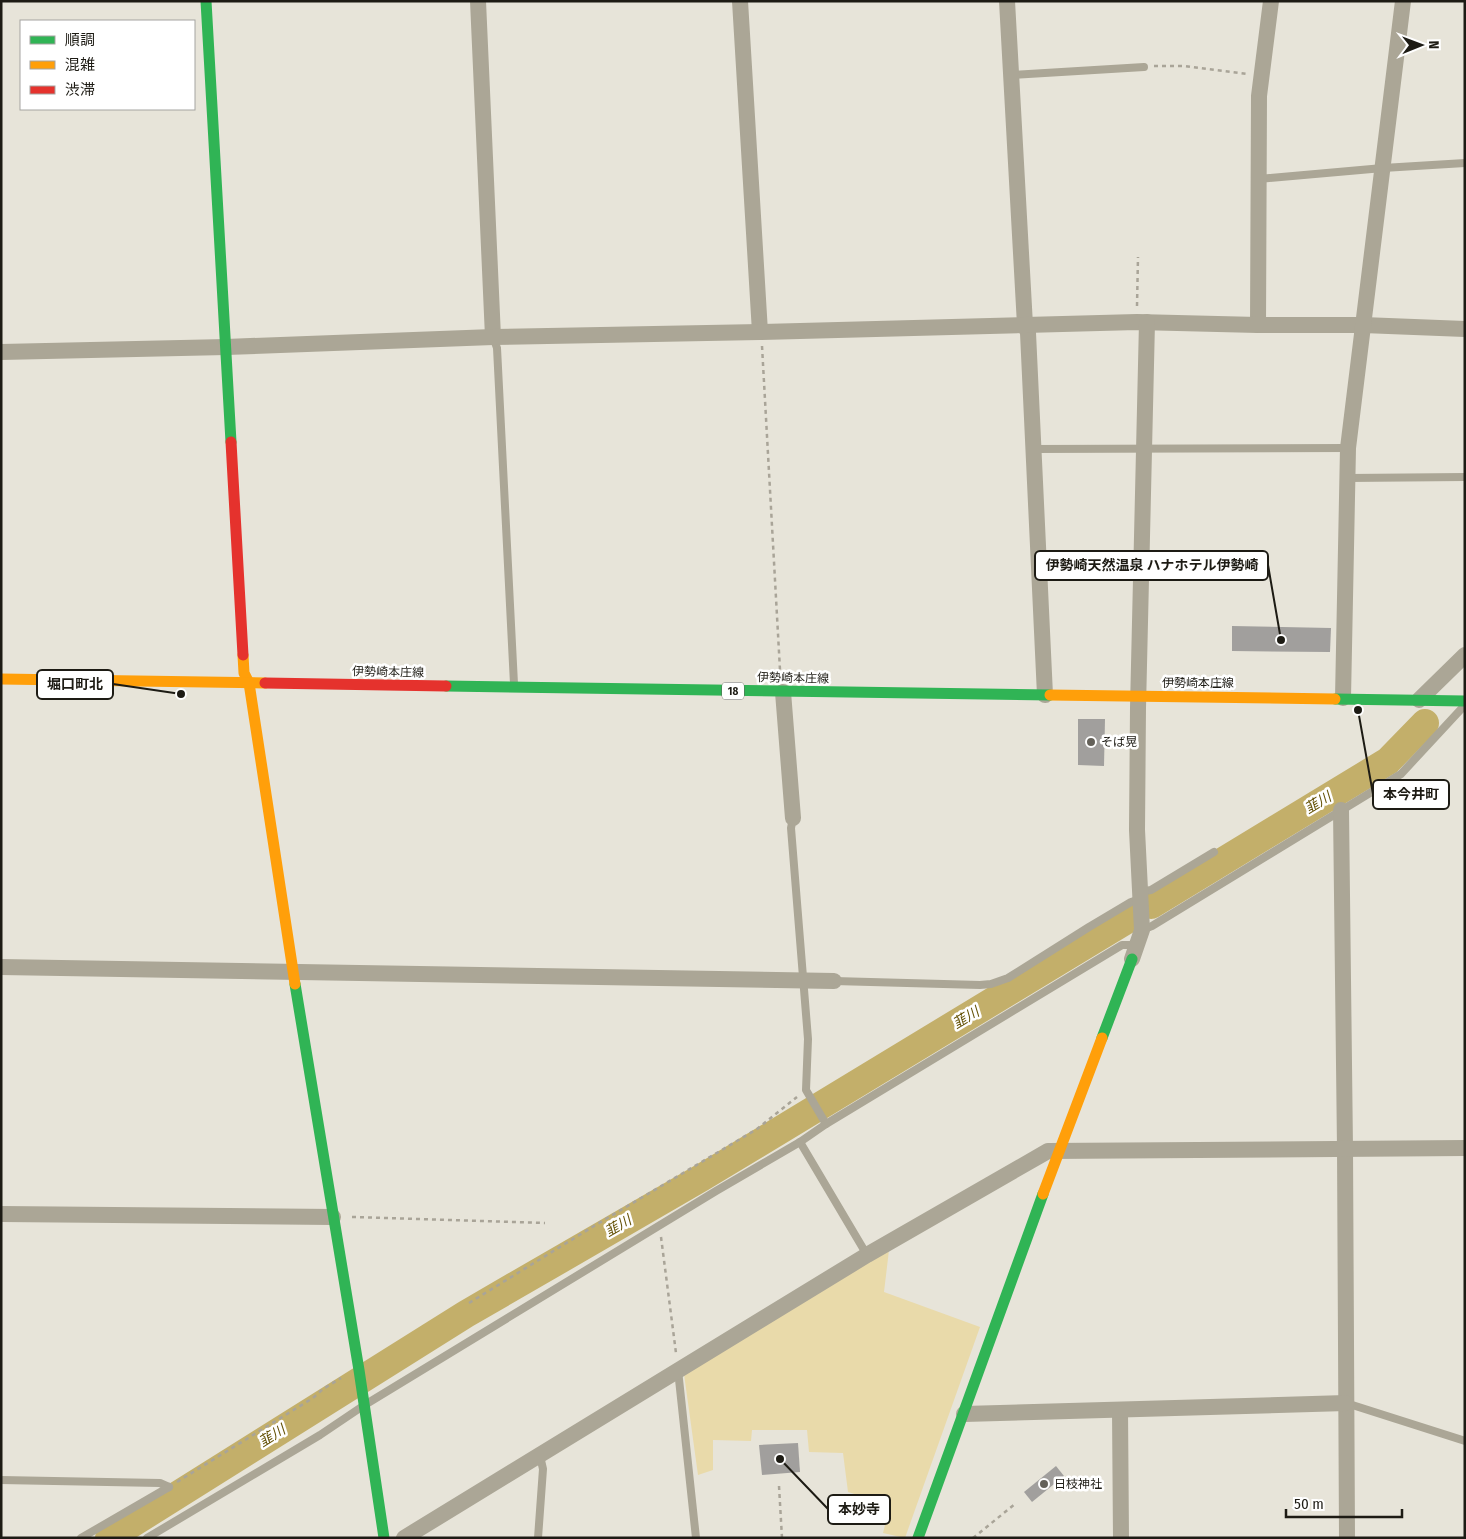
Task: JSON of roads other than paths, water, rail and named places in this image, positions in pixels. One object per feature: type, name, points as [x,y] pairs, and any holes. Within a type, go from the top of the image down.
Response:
[{"type":"street","points":[[206,1],[244,673],[249,683],[293,973],[359,1369],[384,1538]]},
{"type":"street","points":[[478,1],[493,337]]},
{"type":"street","points":[[740,1],[760,332]]},
{"type":"street","points":[[1007,1],[1025,325],[1028,333],[1045,695]]},
{"type":"street","points":[[1258,325],[1259,96],[1271,1]]},
{"type":"street","points":[[1343,698],[1348,448],[1403,1]]},
{"type":"street","points":[[1,352],[493,337],[1142,322],[1363,325],[1465,329]]},
{"type":"street","points":[[918,1538],[1137,944],[1140,896],[1137,830],[1138,696],[1144,450],[1142,322]]},
{"type":"street","points":[[1418,700],[1465,656]]},
{"type":"street","name":"伊勢崎本庄線","points":[[1,679],[1465,701]]},
{"type":"street","points":[[783,692],[793,818]]},
{"type":"street","points":[[1341,810],[1347,1538]]},
{"type":"street","points":[[1,967],[834,981]]},
{"type":"street","points":[[404,1538],[867,1256],[1048,1151],[1465,1148]]},
{"type":"street","points":[[1,1214],[333,1217]]},
{"type":"street","points":[[964,1414],[1346,1403]]},
{"type":"street","points":[[1120,1410],[1121,1538]]},
{"type":"lane","points":[[1012,75],[1144,67]]},
{"type":"lane","points":[[1259,179],[1465,162]]},
{"type":"lane","points":[[493,337],[497,348],[514,687]]},
{"type":"lane","points":[[1034,450],[1348,448]]},
{"type":"lane","points":[[1347,478],[1465,477]]},
{"type":"lane","points":[[146,1538],[320,1435],[363,1404],[800,1142],[824,1123],[1122,945],[1137,944],[1152,926],[1401,774],[1465,706]]},
{"type":"lane","points":[[793,818],[791,828],[808,1039],[808,1093],[824,1123]]},
{"type":"lane","points":[[834,981],[961,985],[992,984],[1008,978],[1214,852]]},
{"type":"lane","points":[[800,1142],[867,1256]]},
{"type":"lane","points":[[678,1370],[696,1538]]},
{"type":"lane","points":[[1346,1403],[1465,1441]]},
{"type":"lane","points":[[538,1538],[543,1469],[540,1456]]},
{"type":"lane","points":[[1,1480],[160,1483],[169,1487],[81,1538]]},
{"type":"waterway","name":"韮川","points":[[1151,905],[1388,761],[1425,723]]},
{"type":"waterway","name":"韮川","points":[[109,1538],[466,1314],[701,1178],[1130,918]]},
{"type":"place","name":"伊勢崎天然温泉 ハナホテル伊勢崎","points":[[1281,640]]},
{"type":"place","name":"堀口町北","points":[[181,694]]},
{"type":"place","name":"本今井町","points":[[1358,710]]},
{"type":"place","name":"そば晃","points":[[1091,742]]},
{"type":"place","name":"本妙寺","points":[[780,1459]]},
{"type":"place","name":"日枝神社","points":[[1044,1484]]}]
